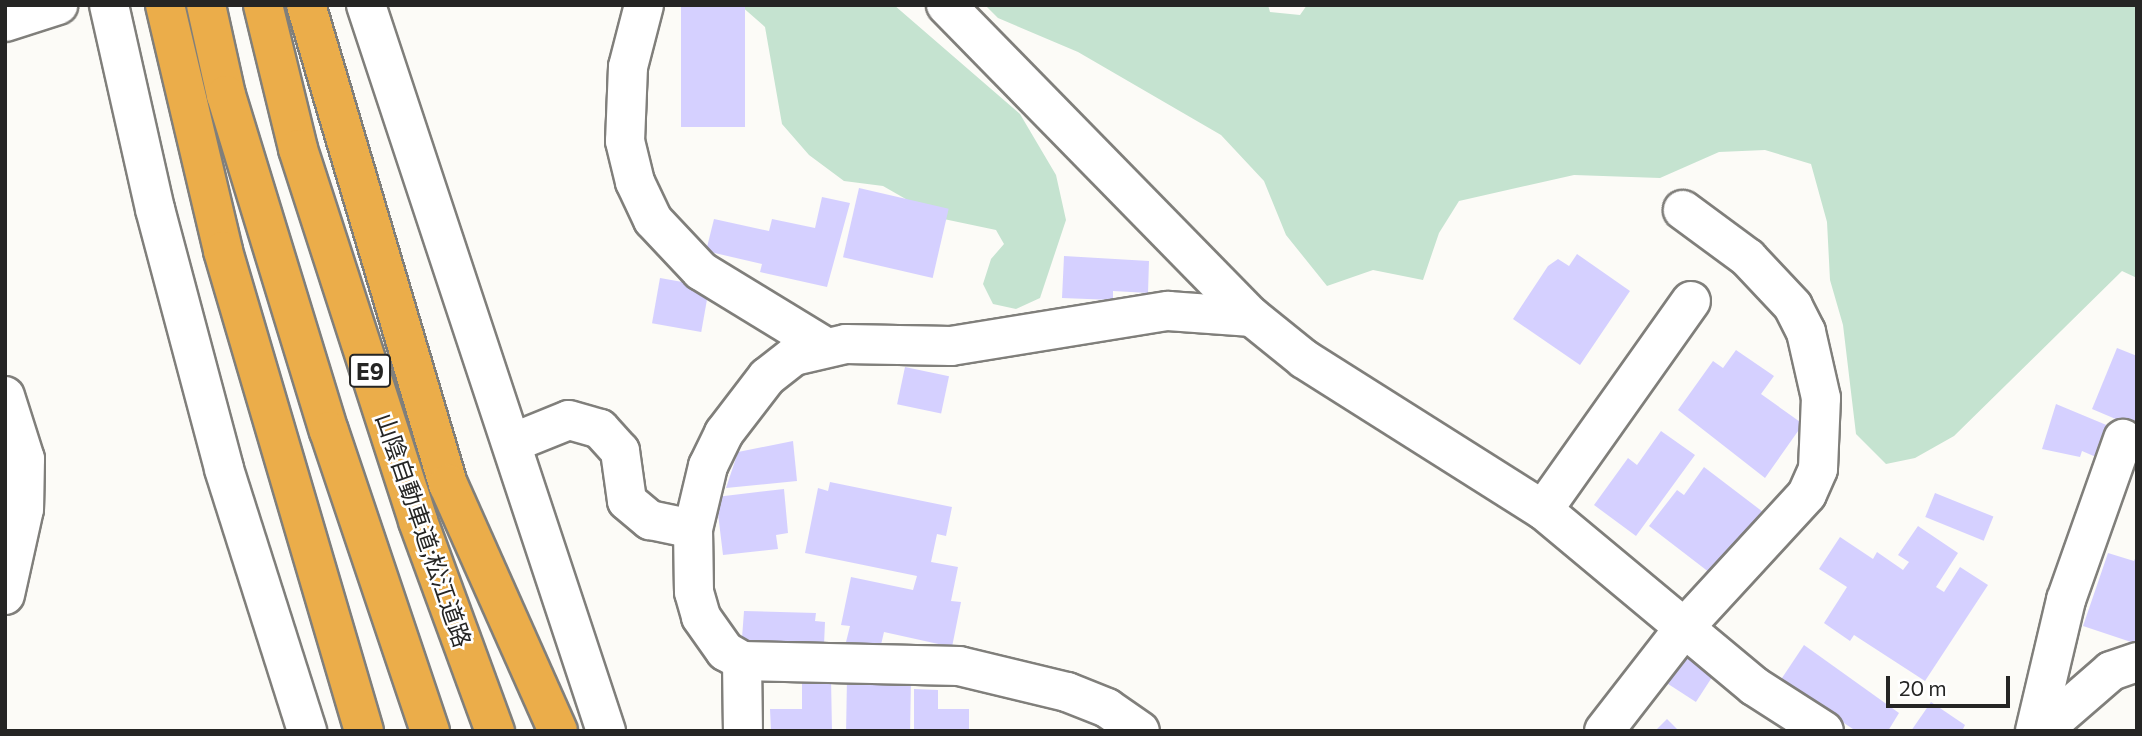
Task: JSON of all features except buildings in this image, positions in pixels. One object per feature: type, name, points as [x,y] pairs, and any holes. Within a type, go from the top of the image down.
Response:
[{"type":"highway","points":[[165,5],[223,251],[364,731]]},
{"type":"highway","name":"E9","points":[[206,5],[226,95],[325,418],[430,731]]},
{"type":"highway","name":"山陰自動車道;松江道路","points":[[263,5],[298,149],[418,521],[495,731]]},
{"type":"highway","points":[[306,5],[448,484],[558,731]]},
{"type":"street","points":[[5,22],[58,5]]},
{"type":"street","points":[[109,5],[155,209],[224,470],[307,731]]},
{"type":"street","points":[[366,5],[606,731]]},
{"type":"street","points":[[644,5],[628,67],[625,141],[635,183],[653,220],[701,271],[824,346]]},
{"type":"street","points":[[946,5],[1252,317],[1304,359],[1543,510],[1754,686],[1824,731]]},
{"type":"street","points":[[1605,731],[1683,629],[1807,494],[1818,469],[1822,428],[1814,363],[1793,306],[1748,258],[1684,210]]},
{"type":"street","points":[[1543,510],[1691,301]]},
{"type":"street","points":[[1140,731],[1107,708],[1067,692],[959,666],[742,660],[725,651],[701,617],[694,592],[693,529],[708,466],[745,402],[794,356],[824,346],[951,346],[1168,310],[1252,317]]},
{"type":"street","points":[[5,396],[25,458],[24,509],[5,595]]},
{"type":"street","points":[[512,443],[569,420],[600,429],[620,451],[627,501],[650,520],[693,529]]},
{"type":"street","points":[[2035,731],[2054,650],[2123,439]]},
{"type":"street","points":[[2054,650],[2124,666]]},
{"type":"street","points":[[742,660],[743,731]]},
{"type":"street","points":[[2042,731],[2124,666]]},
{"type":"green space","points":[[740,5],[894,5],[1020,114],[1056,175],[1066,220],[1040,298],[1016,309],[993,304],[983,284],[991,259],[1004,244],[996,230],[939,218],[883,186],[844,181],[809,155],[782,124],[765,27]]},
{"type":"green space","points":[[985,5],[1268,5],[1270,12],[1300,15],[1307,5],[2137,5],[2137,278],[2122,271],[1954,436],[1915,458],[1886,464],[1856,434],[1843,325],[1830,280],[1827,222],[1811,164],[1765,150],[1719,152],[1660,178],[1574,175],[1459,201],[1439,233],[1423,280],[1373,270],[1327,286],[1286,235],[1264,181],[1221,135],[1078,52],[998,18]]}]
